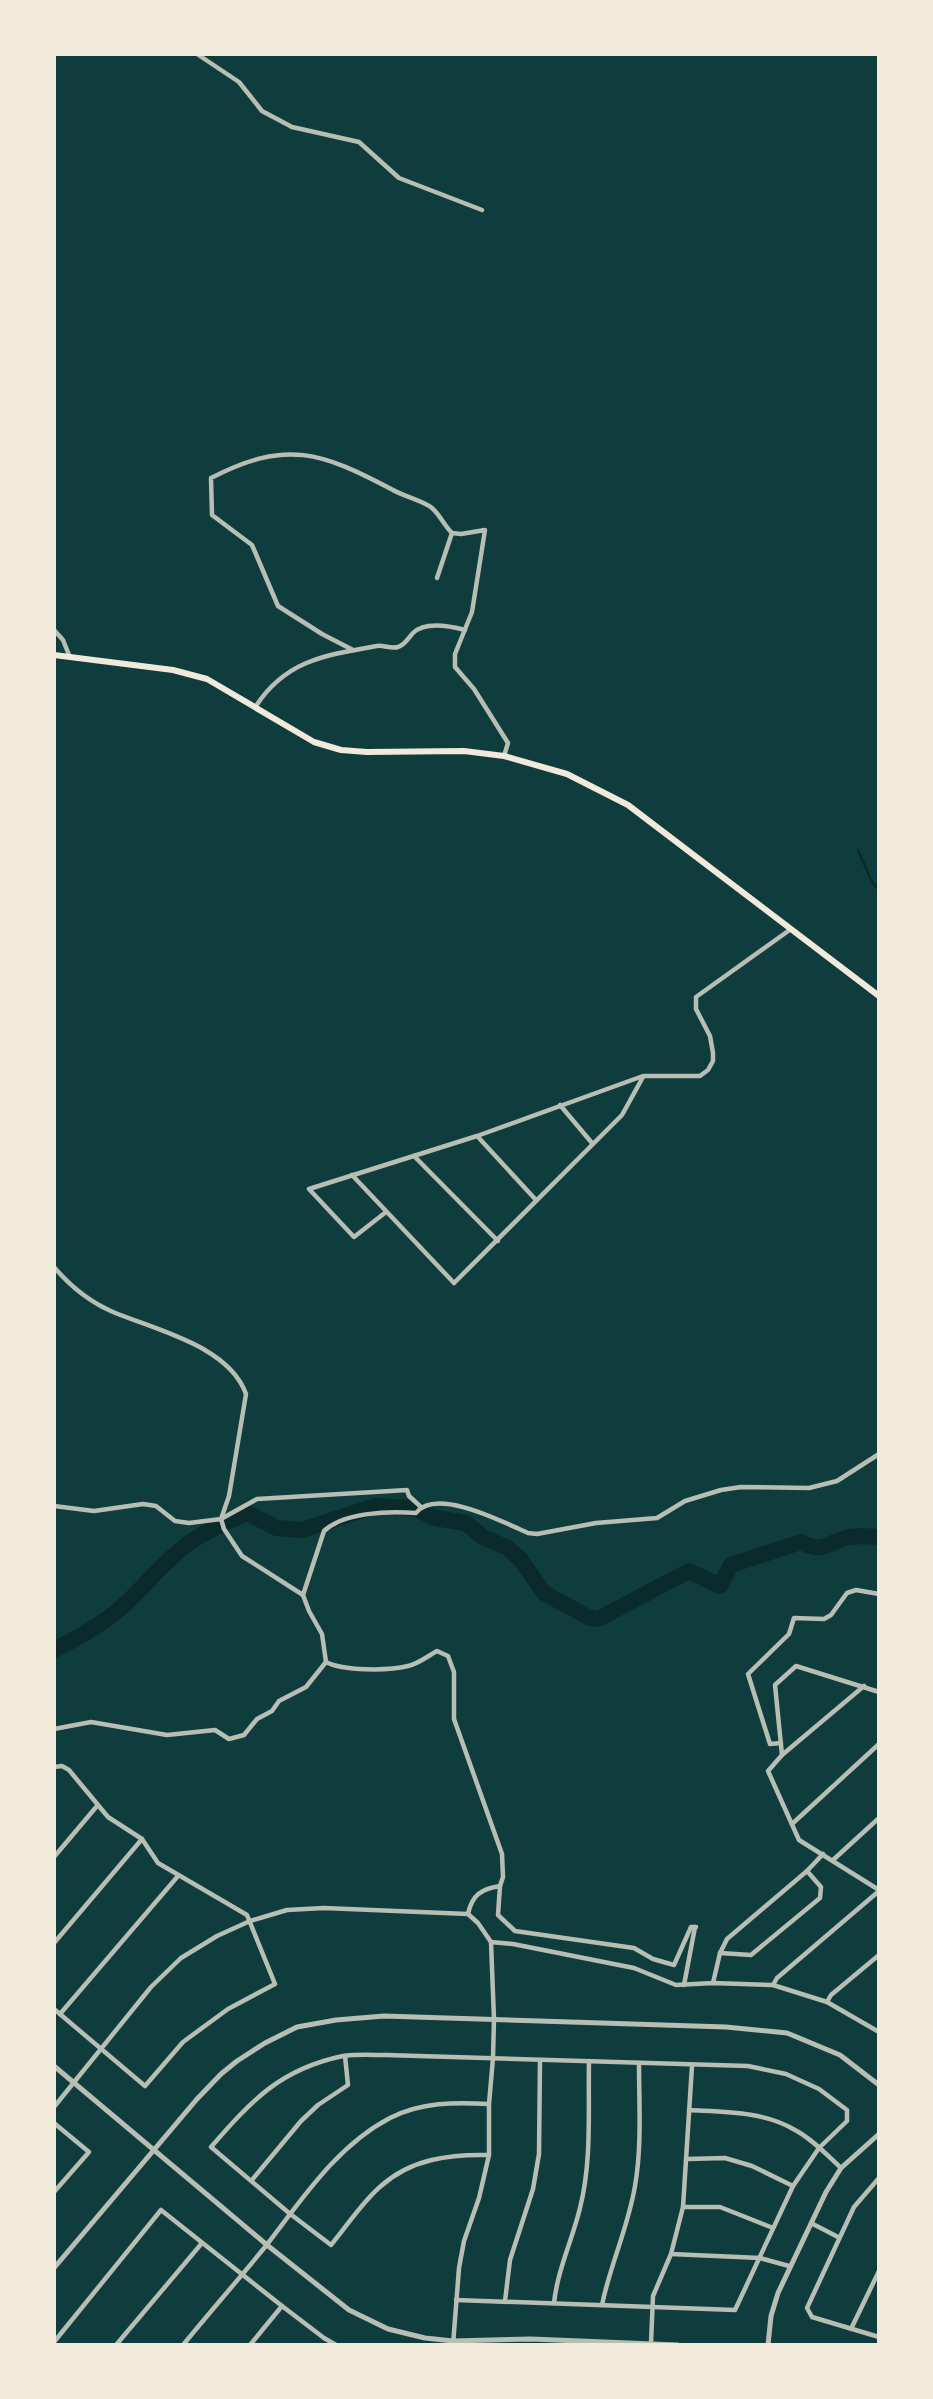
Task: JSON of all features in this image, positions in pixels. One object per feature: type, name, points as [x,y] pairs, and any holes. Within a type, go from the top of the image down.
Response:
[{"type":"main road","points":[[54,655],[173,670],[207,679],[314,741],[341,750],[464,751],[504,756],[567,774],[628,805],[879,996]]},
{"type":"street","points":[[197,54],[239,82],[262,111],[292,127],[359,142],[399,178],[482,209]]},
{"type":"street","points":[[353,650],[278,606],[252,545],[212,515],[211,478],[242,462],[288,453],[304,455],[346,466],[431,508],[452,533],[485,530],[472,612],[455,654],[454,667],[474,689],[508,743],[504,756]]},
{"type":"street","points":[[437,578],[452,533]]},
{"type":"street","points":[[256,706],[267,688],[289,671],[327,656],[383,645],[393,648],[400,646],[415,630],[429,626],[450,626],[465,630]]},
{"type":"street","points":[[54,629],[63,640],[69,656]]},
{"type":"street","points":[[386,1212],[354,1237],[309,1189],[477,1136],[643,1076],[700,1076],[708,1070],[713,1061],[713,1053],[710,1036],[696,1009],[696,997],[791,929]]},
{"type":"street","points":[[352,1175],[454,1283],[622,1115],[643,1076]]},
{"type":"street","points":[[560,1105],[592,1143]]},
{"type":"street","points":[[477,1136],[536,1200]]},
{"type":"street","points":[[414,1156],[498,1241]]},
{"type":"street","points":[[54,1267],[77,1291],[111,1311],[164,1331],[217,1358],[232,1370],[242,1383],[246,1395],[229,1496],[221,1519],[224,1529],[242,1556],[303,1595],[321,1634],[326,1662],[306,1687],[279,1700],[272,1711],[257,1719],[249,1730],[229,1739],[215,1730],[167,1735],[91,1722],[54,1729]]},
{"type":"street","points":[[303,1595],[320,1539],[328,1527],[355,1517],[380,1513],[416,1513],[421,1507],[440,1502],[466,1508],[528,1533],[537,1534],[596,1523],[657,1518],[685,1501],[721,1490],[741,1487],[809,1488],[837,1481],[879,1454]]},
{"type":"street","points":[[54,1506],[94,1511],[144,1504],[156,1506],[175,1521],[189,1523],[221,1519],[257,1499],[407,1490],[409,1496],[421,1507]]},
{"type":"street","points":[[781,1743],[770,1744],[748,1674],[789,1634],[794,1618],[824,1619],[831,1615],[847,1593],[856,1590],[879,1594]]},
{"type":"street","points":[[326,1662],[337,1668],[395,1667],[410,1666],[437,1651],[448,1656],[454,1672],[454,1719],[502,1854],[503,1877],[498,1915],[515,1931],[634,1948],[653,1959],[674,1965],[691,1927],[696,1927],[684,1985]]},
{"type":"street","points":[[782,1755],[775,1685],[796,1666],[879,1692]]},
{"type":"street","points":[[773,1985],[777,1978],[879,1891],[800,1840],[768,1771],[782,1755],[864,1686]]},
{"type":"street","points":[[792,1824],[879,1744]]},
{"type":"street","points":[[54,1767],[62,1766],[69,1770],[108,1817],[142,1839],[158,1863],[247,1915],[275,1984],[228,2009],[183,2042],[145,2086],[54,2010]]},
{"type":"street","points":[[55,1854],[97,1806]]},
{"type":"street","points":[[833,1860],[879,1818]]},
{"type":"street","points":[[54,1943],[142,1839]]},
{"type":"street","points":[[713,1983],[720,1953],[727,1939],[807,1871],[823,1854]]},
{"type":"street","points":[[720,1953],[751,1955],[820,1898],[821,1887],[807,1871]]},
{"type":"street","points":[[60,2014],[178,1876]]},
{"type":"street","points":[[468,1914],[476,1894],[485,1888],[500,1886]]},
{"type":"street","points":[[54,2107],[151,1987],[181,1958],[217,1936],[250,1921],[286,1910],[324,1908],[468,1914],[491,1942],[493,2058],[489,2104],[489,2155],[479,2198],[464,2241],[453,2343]]},
{"type":"street","points":[[491,1942],[634,1968],[676,1985],[773,1985],[827,2002],[876,2030],[879,2023]]},
{"type":"street","points":[[827,2002],[831,1995],[879,1955]]},
{"type":"street","points":[[54,2268],[220,2074],[265,2043],[297,2028],[335,2020],[384,2016],[726,2027],[787,2033],[840,2055],[879,2085]]},
{"type":"street","points":[[252,2180],[318,2105],[348,2085],[345,2056]]},
{"type":"street","points":[[456,2300],[735,2309],[793,2186],[819,2148],[847,2121],[847,2110],[819,2089],[786,2074],[748,2066],[345,2056],[309,2066],[274,2083],[244,2108],[211,2147],[331,2245],[380,2186],[404,2169],[435,2157],[489,2155]]},
{"type":"street","points":[[505,2301],[510,2260],[533,2189],[539,2154],[540,2060]]},
{"type":"street","points":[[554,2302],[557,2277],[580,2208],[587,2162],[589,2062]]},
{"type":"street","points":[[602,2305],[607,2282],[624,2236],[635,2185],[639,2062]]},
{"type":"street","points":[[54,2066],[267,2245],[349,2310],[388,2329],[453,2343],[531,2339],[678,2345]]},
{"type":"street","points":[[651,2343],[653,2296],[671,2254],[683,2207],[692,2066]]},
{"type":"street","points":[[183,2345],[267,2245],[289,2213],[357,2139],[391,2117],[425,2106],[454,2102],[489,2104]]},
{"type":"street","points":[[689,2110],[735,2112],[769,2118],[796,2130],[841,2168]]},
{"type":"street","points":[[54,2123],[89,2152],[54,2192]]},
{"type":"street","points":[[768,2345],[771,2316],[789,2266],[810,2223],[841,2168],[879,2134]]},
{"type":"street","points":[[687,2159],[725,2158],[752,2166],[793,2186]]},
{"type":"street","points":[[879,2178],[853,2207],[807,2308],[812,2316],[879,2337]]},
{"type":"street","points":[[683,2207],[720,2207],[773,2228]]},
{"type":"street","points":[[54,2342],[161,2210],[282,2306],[336,2345]]},
{"type":"street","points":[[810,2223],[838,2237]]},
{"type":"street","points":[[116,2345],[202,2243]]},
{"type":"street","points":[[671,2254],[760,2258],[789,2266]]},
{"type":"street","points":[[851,2329],[879,2271]]},
{"type":"street","points":[[250,2345],[282,2306]]},
{"type":"street","points":[[318,2345],[324,2338]]},
{"type":"waterway","points":[[858,850],[872,882],[879,890]]},
{"type":"waterway","points":[[54,1650],[115,1613],[189,1543],[247,1513],[277,1528],[302,1530],[375,1506],[414,1508],[435,1518],[466,1523],[483,1537],[508,1548],[521,1560],[544,1593],[590,1618],[598,1619],[689,1571],[720,1586],[731,1565],[801,1542],[821,1547],[850,1537],[879,1537]]}]
